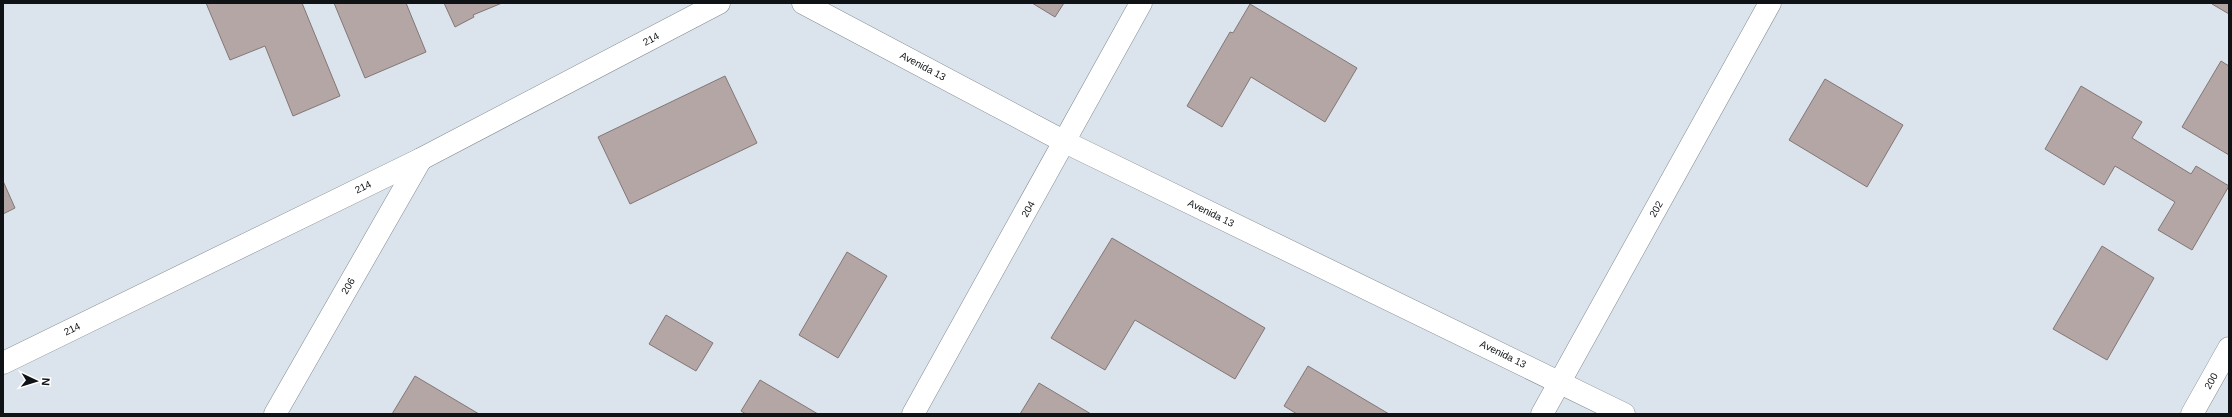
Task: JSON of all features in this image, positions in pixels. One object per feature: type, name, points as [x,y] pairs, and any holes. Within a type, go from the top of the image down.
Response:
[{"type":"street","name":"214","points":[[3,363],[421,159],[719,3]]},
{"type":"street","name":"Avenida 13","points":[[803,3],[1065,142],[1624,414]]},
{"type":"street","name":"204","points":[[913,414],[1141,3]]},
{"type":"street","name":"202","points":[[1542,414],[1770,3]]},
{"type":"street","name":"206","points":[[275,414],[421,159]]},
{"type":"street","name":"200","points":[[2192,414],[2229,348]]},
{"type":"building","points":[[206,3],[302,3],[340,96],[293,116],[265,46],[230,60]]},
{"type":"building","points":[[334,3],[406,3],[426,52],[365,78]]},
{"type":"building","points":[[444,3],[502,3],[473,15],[474,17],[455,27]]},
{"type":"building","points":[[1032,3],[1064,3],[1055,17]]},
{"type":"building","points":[[2212,3],[2229,3],[2229,14],[2212,4]]},
{"type":"building","points":[[1250,4],[1357,68],[1325,122],[1251,77],[1222,127],[1187,106],[1230,32],[1233,33]]},
{"type":"building","points":[[2221,61],[2229,66],[2229,155],[2182,127]]},
{"type":"building","points":[[725,76],[757,143],[630,204],[598,137]]},
{"type":"building","points":[[1825,79],[1903,125],[1867,187],[1789,140]]},
{"type":"building","points":[[2081,86],[2142,122],[2132,138],[2191,174],[2196,166],[2229,186],[2192,250],[2158,230],[2175,202],[2115,166],[2104,185],[2045,149]]},
{"type":"building","points":[[3,181],[15,208],[3,214]]},
{"type":"building","points":[[1112,238],[1265,328],[1235,379],[1135,320],[1105,370],[1051,338]]},
{"type":"building","points":[[2102,246],[2154,278],[2107,360],[2053,329]]},
{"type":"building","points":[[847,252],[887,276],[838,358],[799,335]]},
{"type":"building","points":[[666,315],[713,343],[696,371],[649,344]]},
{"type":"building","points":[[1308,366],[1389,414],[1297,414],[1284,406]]},
{"type":"building","points":[[415,376],[479,414],[392,414]]},
{"type":"building","points":[[760,380],[818,414],[746,414],[741,411]]},
{"type":"building","points":[[1039,383],[1091,414],[1020,414]]}]
